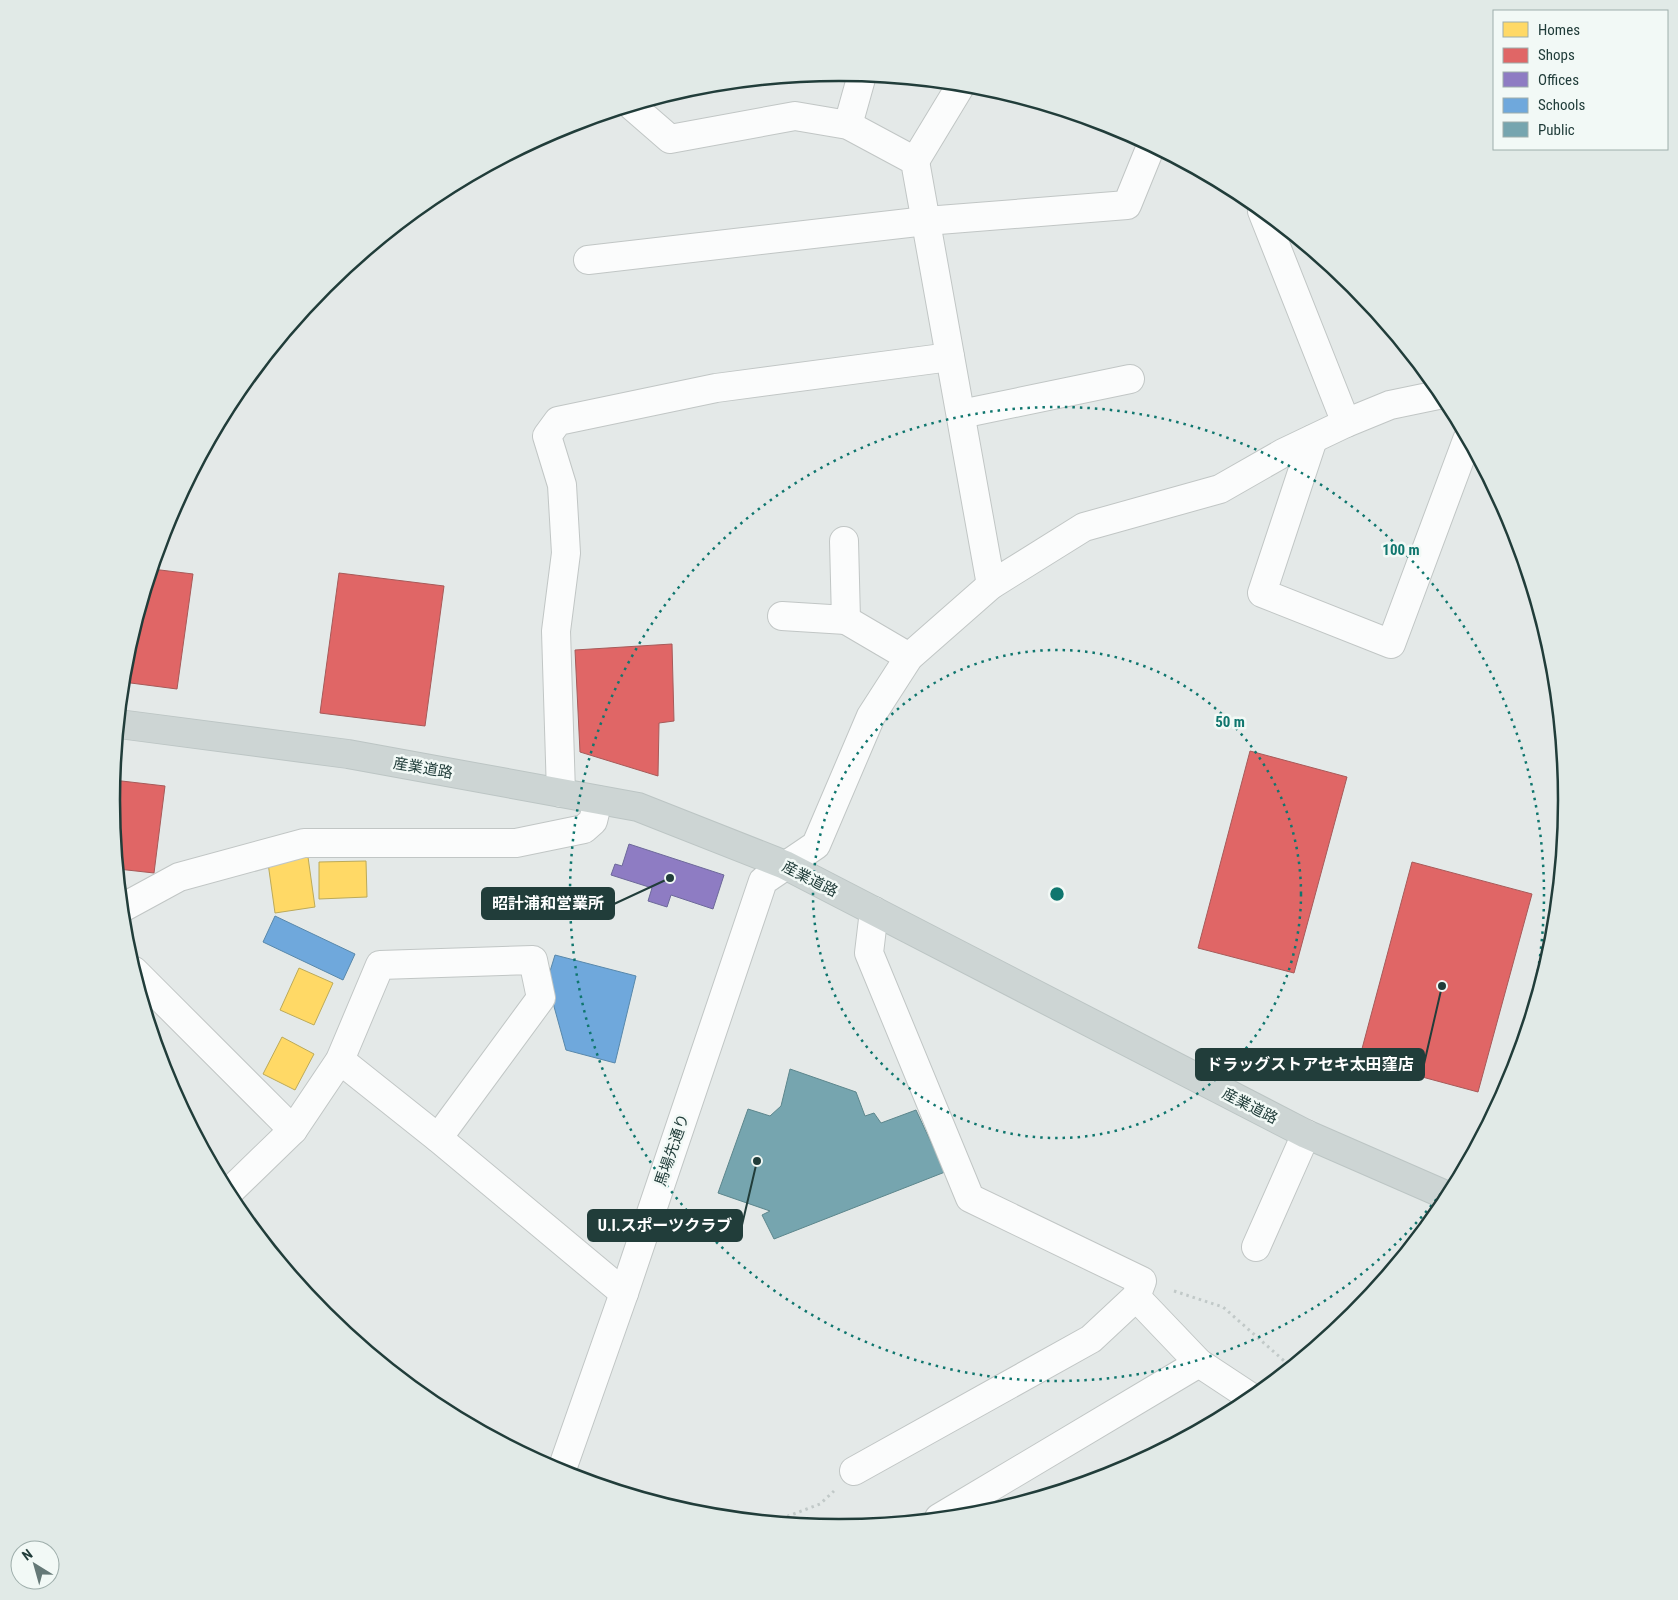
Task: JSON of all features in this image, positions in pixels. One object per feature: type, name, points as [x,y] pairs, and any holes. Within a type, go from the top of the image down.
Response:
[{"type":"main road","name":"産業道路","points":[[124,725],[348,754],[638,807],[785,865],[1306,1134],[1441,1193]]},
{"type":"street","points":[[848,125],[860,82]]},
{"type":"street","points":[[957,91],[915,161],[991,585]]},
{"type":"street","points":[[637,111],[670,138],[795,116],[848,125],[915,161]]},
{"type":"street","points":[[588,260],[926,221],[1127,205],[1149,151]]},
{"type":"street","points":[[1267,223],[1346,423]]},
{"type":"street","points":[[561,793],[556,631],[566,553],[562,485],[548,436],[558,420],[716,388],[950,358]]},
{"type":"street","points":[[961,414],[1130,379]]},
{"type":"street","name":"馬場先通り","points":[[564,1464],[624,1293],[763,881],[816,845],[871,716],[909,657],[991,585],[1084,527],[1220,489],[1283,453],[1346,423],[1390,405],[1433,396]]},
{"type":"street","points":[[1313,439],[1262,593],[1391,644],[1464,447]]},
{"type":"street","points":[[844,541],[846,620]]},
{"type":"street","points":[[782,616],[846,620],[909,657]]},
{"type":"street","points":[[128,905],[179,877],[304,843],[516,844],[584,829],[593,821],[598,800]]},
{"type":"street","points":[[874,911],[869,953],[970,1198],[1139,1289],[1199,1363],[1245,1393]]},
{"type":"street","points":[[234,1187],[293,1130],[340,1060],[380,965],[533,960],[541,998],[438,1138]]},
{"type":"street","points":[[144,981],[293,1130]]},
{"type":"street","points":[[340,1060],[438,1138],[624,1293]]},
{"type":"street","points":[[1256,1248],[1306,1134]]},
{"type":"street","points":[[854,1471],[1091,1339],[1139,1289]]},
{"type":"street","points":[[953,1509],[1199,1363]]},
{"type":"path","points":[[1139,1289],[1223,1307],[1286,1362]]},
{"type":"path","points":[[787,1517],[820,1504],[854,1471]]},
{"type":"building: Homes","points":[[308,857],[315,907],[275,913],[268,863]]},
{"type":"building: Homes","points":[[366,861],[367,897],[319,899],[319,862]]},
{"type":"building: Homes","points":[[299,968],[333,983],[314,1025],[280,1010]]},
{"type":"building: Homes","points":[[282,1037],[314,1054],[295,1090],[263,1074]]},
{"type":"building: Shops","points":[[158,570],[193,574],[177,689],[130,683],[145,614]]},
{"type":"building: Shops","points":[[339,573],[444,586],[425,726],[320,713]]},
{"type":"building: Shops","points":[[672,644],[674,721],[659,723],[658,776],[580,752],[575,650]]},
{"type":"building: Shops","points":[[1250,751],[1347,777],[1294,973],[1198,948]]},
{"type":"building: Shops","points":[[121,781],[165,786],[154,873],[124,870]]},
{"type":"building: Shops","points":[[1412,862],[1532,894],[1478,1092],[1359,1060]]},
{"type":"building: Offices","points":[[629,844],[724,875],[713,909],[671,895],[667,907],[648,901],[652,888],[611,875],[615,864],[622,866]]},
{"type":"building: Schools","points":[[275,916],[355,954],[343,980],[263,942]]},
{"type":"building: Schools","points":[[555,955],[636,976],[615,1063],[566,1050],[547,981]]},
{"type":"building: Public","points":[[790,1069],[856,1092],[865,1116],[874,1113],[881,1123],[916,1110],[945,1172],[774,1239],[762,1215],[770,1211],[718,1193],[748,1109],[770,1116],[781,1106]]},
{"type":"place","name":"昭計浦和営業所","points":[[670,878]]},
{"type":"place","name":"ドラッグストアセキ太田窪店","points":[[1442,986]]},
{"type":"place","name":"U.I.スポーツクラブ","points":[[757,1161]]}]
